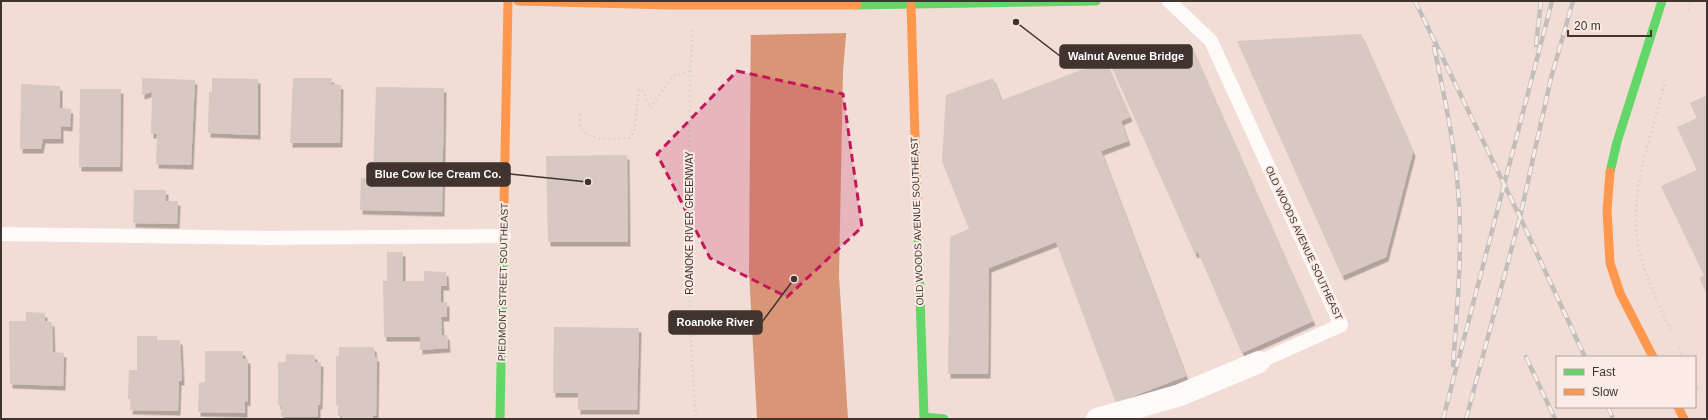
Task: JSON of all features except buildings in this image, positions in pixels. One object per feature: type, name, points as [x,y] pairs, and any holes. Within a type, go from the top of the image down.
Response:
[{"type":"main road","name":"PIEDMONT STREET SOUTHEAST","points":[[500,419],[508,1]]},
{"type":"main road","points":[[518,1],[595,2],[671,6],[911,5],[1096,1]]},
{"type":"main road","points":[[1652,356],[1620,293],[1610,263],[1606,210],[1608,181],[1617,142],[1662,1]]},
{"type":"main road","name":"OLD WOODS AVENUE SOUTHEAST","points":[[911,5],[924,417],[944,419]]},
{"type":"main road","points":[[1678,408],[1684,419]]},
{"type":"street","name":"OLD WOODS AVENUE SOUTHEAST","points":[[1097,419],[1180,395],[1259,362]]},
{"type":"lane","name":"OLD WOODS AVENUE SOUTHEAST","points":[[1169,1],[1211,41],[1341,325],[1259,362]]},
{"type":"lane","points":[[1,234],[266,238],[504,236]]},
{"type":"path","name":"ROANOKE RIVER GREENWAY","points":[[691,50],[688,252],[691,353],[696,419]]},
{"type":"path","points":[[580,114],[580,127],[587,135],[594,138],[630,138],[634,132],[639,90],[642,88],[650,108],[673,76],[690,71]]},
{"type":"path","points":[[1661,84],[1663,91],[1639,176],[1636,210],[1638,239],[1649,282],[1672,334]]},
{"type":"path","points":[[1678,346],[1683,356]]},
{"type":"highlighted area","points":[[737,71],[843,94],[862,227],[787,297],[710,258],[657,154]]},
{"type":"shaded area","points":[[751,1],[849,1],[843,71],[839,276],[848,419],[757,419],[749,272]]},
{"type":"pier","points":[[749,1],[851,1],[848,33],[749,35]]},
{"type":"railway","points":[[1415,1],[1520,217],[1585,356]]},
{"type":"railway","points":[[1536,45],[1541,1]]},
{"type":"railway","points":[[1443,419],[1552,1]]},
{"type":"railway","points":[[1466,419],[1520,217],[1551,78],[1573,1]]},
{"type":"railway","points":[[1434,47],[1453,144],[1458,183],[1460,223],[1459,264],[1453,365]]},
{"type":"railway","points":[[1526,357],[1555,419]]},
{"type":"railway","points":[[1608,408],[1613,419]]},
{"type":"traffic: fast","points":[[857,5],[1096,1]]},
{"type":"traffic: fast","points":[[1610,172],[1617,142],[1662,1]]},
{"type":"traffic: fast","points":[[500,419],[504,205]]},
{"type":"traffic: fast","points":[[918,236],[924,417],[944,419]]},
{"type":"traffic: slow","points":[[504,205],[508,1]]},
{"type":"traffic: slow","points":[[518,1],[671,5],[857,5]]},
{"type":"traffic: slow","points":[[911,5],[918,236]]},
{"type":"traffic: slow","points":[[1610,172],[1607,210],[1610,263],[1620,293],[1652,356]]},
{"type":"traffic: slow","points":[[1678,408],[1684,419]]},
{"type":"place","name":"Walnut Avenue Bridge","points":[[1016,22]]},
{"type":"place","name":"Blue Cow Ice Cream Co.","points":[[588,182]]},
{"type":"place","name":"Roanoke River","points":[[794,279]]}]
